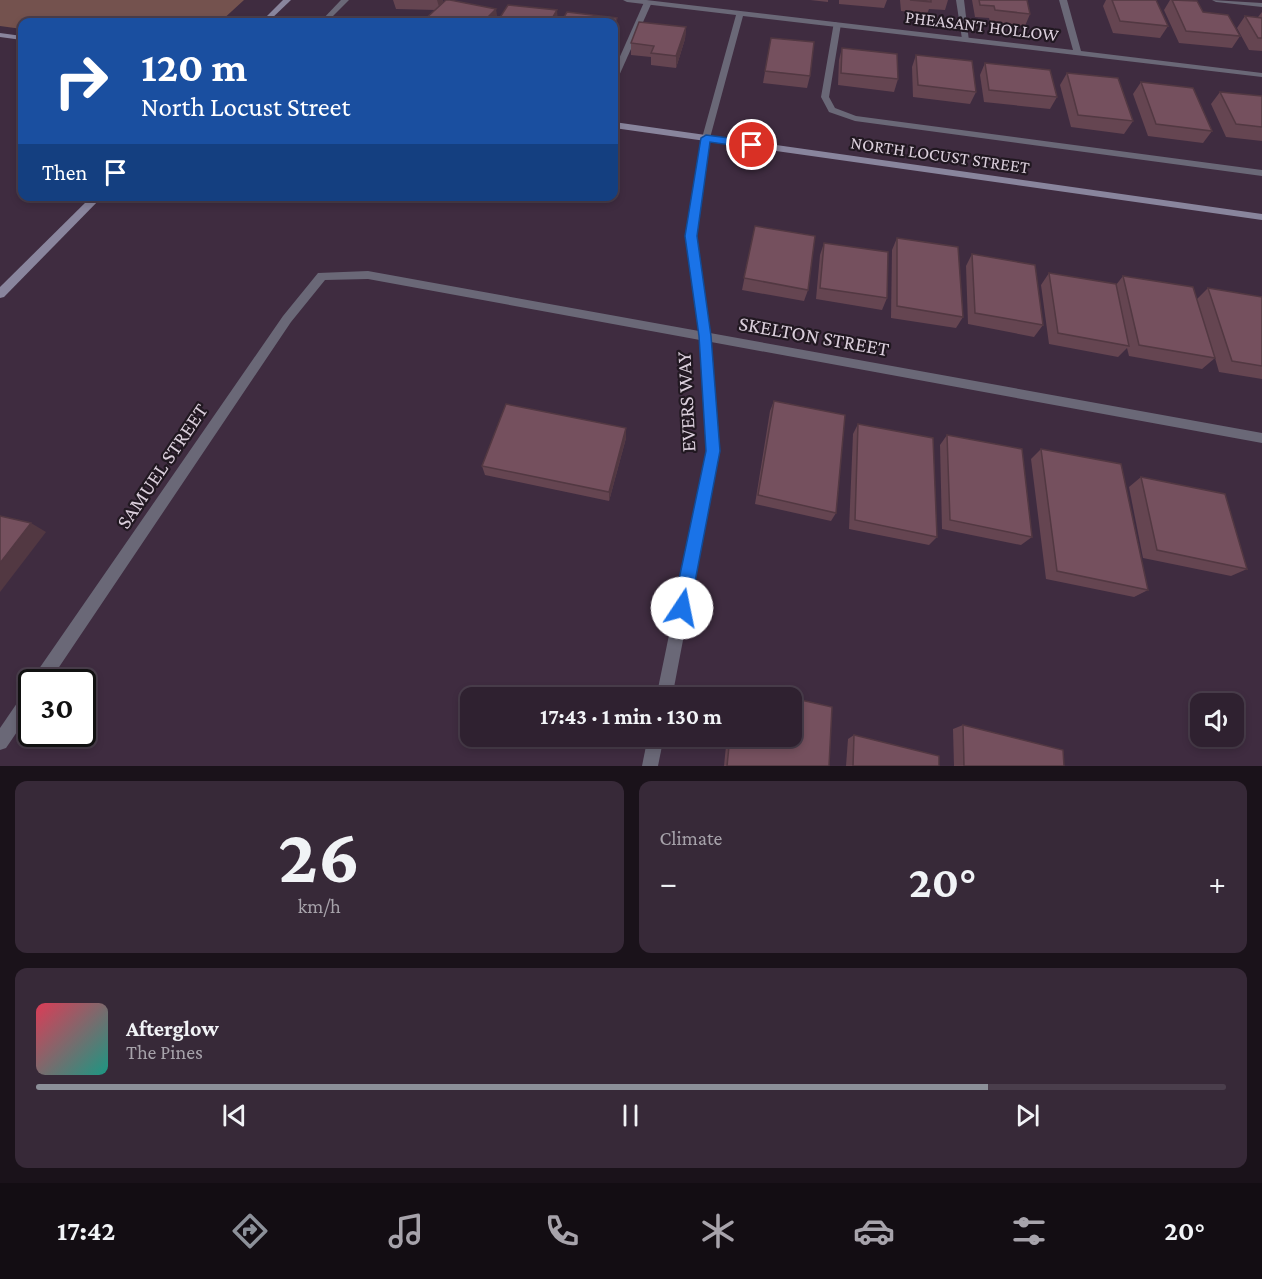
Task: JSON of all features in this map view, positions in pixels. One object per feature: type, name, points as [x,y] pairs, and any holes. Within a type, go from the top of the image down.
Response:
[{"type":"main road","points":[[268,18],[287,0]]},
{"type":"main road","points":[[0,35],[18,37]]},
{"type":"main road","name":"NORTH LOCUST STREET","points":[[618,126],[1262,217]]},
{"type":"main road","points":[[0,294],[93,201]]},
{"type":"street","points":[[327,18],[345,0]]},
{"type":"street","name":"PHEASANT HOLLOW","points":[[627,0],[1262,75]]},
{"type":"street","points":[[960,0],[966,39]]},
{"type":"street","points":[[1063,0],[1077,52]]},
{"type":"street","points":[[1216,0],[1262,5]]},
{"type":"street","points":[[618,69],[648,2]]},
{"type":"street","name":"EVERS WAY","points":[[666,687],[713,451],[705,336],[691,236],[706,138],[740,13]]},
{"type":"street","points":[[837,24],[825,97],[832,110],[855,118],[1262,173]]},
{"type":"street","name":"SKELTON STREET","points":[[322,276],[368,274],[1262,438]]},
{"type":"street","name":"SAMUEL STREET","points":[[49,669],[287,320],[322,276]]},
{"type":"street","points":[[0,742],[18,716]]},
{"type":"street","points":[[650,766],[654,747]]},
{"type":"shaded area","points":[[0,0],[244,0],[224,18],[18,18],[18,28],[0,26]]},
{"type":"building","points":[[446,0],[496,9],[487,18],[426,18]]},
{"type":"building","points":[[979,0],[1027,0],[1030,14],[995,10],[994,6],[980,5]]},
{"type":"building","points":[[1112,0],[1156,0],[1168,26],[1120,21]]},
{"type":"building","points":[[1172,0],[1197,1],[1203,12],[1228,15],[1240,36],[1186,31]]},
{"type":"building","points":[[508,5],[557,10],[552,18],[500,18]]},
{"type":"building","points":[[567,12],[617,18],[563,18]]},
{"type":"building","points":[[1245,16],[1262,18],[1262,38],[1258,38]]},
{"type":"building","points":[[639,22],[686,27],[676,56],[651,53],[654,46],[631,43]]},
{"type":"building","points":[[771,38],[814,42],[810,76],[765,71]]},
{"type":"building","points":[[842,48],[897,54],[898,79],[841,73]]},
{"type":"building","points":[[916,55],[972,61],[976,92],[918,85]]},
{"type":"building","points":[[985,63],[1050,70],[1057,97],[989,90]]},
{"type":"building","points":[[1067,73],[1118,78],[1133,121],[1078,115]]},
{"type":"building","points":[[1141,82],[1193,88],[1212,131],[1156,124]]},
{"type":"building","points":[[1220,92],[1262,96],[1262,127],[1236,124]]},
{"type":"building","points":[[755,226],[815,236],[808,290],[744,278]]},
{"type":"building","points":[[897,238],[958,247],[963,317],[897,306]]},
{"type":"building","points":[[824,243],[888,252],[887,298],[820,288]]},
{"type":"building","points":[[972,254],[1035,265],[1043,325],[975,313]]},
{"type":"building","points":[[1049,273],[1116,284],[1129,346],[1058,333]]},
{"type":"building","points":[[1123,276],[1193,287],[1215,358],[1139,345]]},
{"type":"building","points":[[1208,288],[1262,297],[1262,366],[1232,361]]},
{"type":"building","points":[[774,401],[845,415],[836,513],[758,495]]},
{"type":"building","points":[[506,404],[626,428],[609,492],[482,466]]},
{"type":"building","points":[[858,424],[933,438],[937,537],[855,520]]},
{"type":"building","points":[[947,435],[1022,449],[1032,537],[950,520]]},
{"type":"building","points":[[1041,449],[1121,464],[1148,590],[1057,571]]},
{"type":"building","points":[[1141,477],[1225,494],[1247,569],[1157,550]]},
{"type":"building","points":[[0,516],[31,523],[0,563]]},
{"type":"building","points":[[802,700],[832,707],[829,766],[727,766],[729,747],[802,747]]},
{"type":"building","points":[[963,725],[1063,750],[1064,766],[964,766]]},
{"type":"building","points":[[854,735],[939,756],[939,766],[853,766]]},
{"type":"route","points":[[682,608],[713,451],[705,336],[691,236],[706,138],[752,145]]}]
